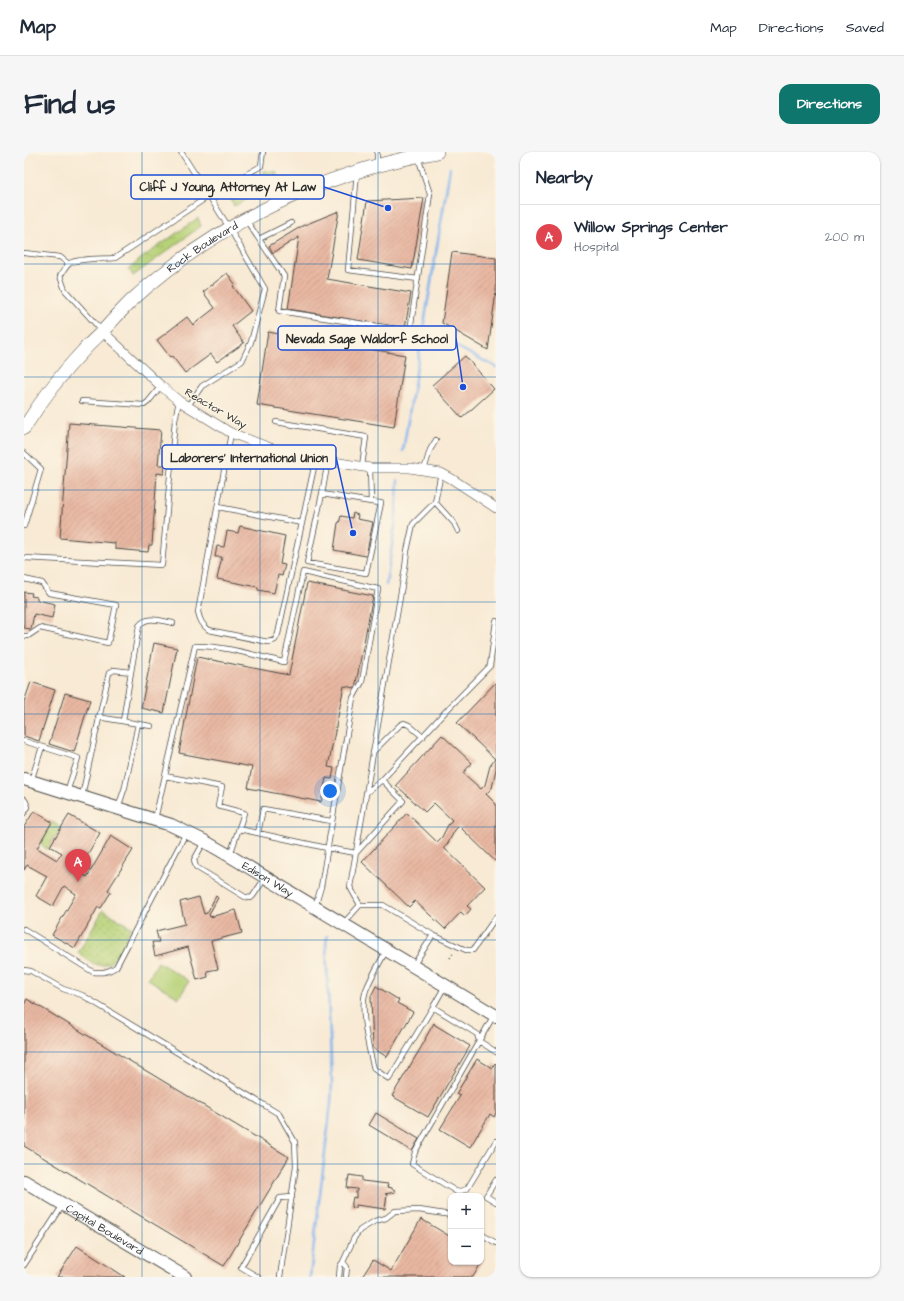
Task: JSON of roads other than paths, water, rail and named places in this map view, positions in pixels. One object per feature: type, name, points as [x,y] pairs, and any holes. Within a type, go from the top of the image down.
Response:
[{"type":"main road","name":"Rock Boulevard","points":[[24,428],[67,368],[117,315],[132,300],[197,250],[230,229],[298,193],[378,165],[437,152]]},
{"type":"street","name":"Reactor Way","points":[[102,331],[160,386],[187,407],[231,433],[273,449],[328,461],[366,467],[410,468],[441,473],[495,505]]},
{"type":"street","name":"Edison Way","points":[[26,780],[156,819],[186,832],[230,856],[445,985],[495,1013]]},
{"type":"street","name":"Capital Boulevard","points":[[24,1181],[185,1277]]},
{"type":"lane","points":[[181,152],[230,229],[265,289],[251,342],[242,361],[202,386],[187,407]]},
{"type":"lane","points":[[102,331],[65,290],[60,276],[69,264],[80,260],[115,258],[209,196],[261,166],[263,152]]},
{"type":"lane","points":[[377,152],[378,165]]},
{"type":"lane","points":[[246,220],[284,276],[278,311],[410,331],[430,194],[418,156]]},
{"type":"lane","points":[[358,171],[348,270],[418,279]]},
{"type":"lane","points":[[259,239],[290,223]]},
{"type":"lane","points":[[24,253],[60,257],[69,264]]},
{"type":"lane","points":[[82,401],[144,405],[160,386]]},
{"type":"lane","points":[[24,558],[162,565],[175,420],[179,401]]},
{"type":"lane","points":[[276,422],[366,437],[366,467],[371,502]]},
{"type":"lane","points":[[231,433],[198,612],[199,619],[209,630],[268,642],[275,640],[278,634],[316,458]]},
{"type":"lane","points":[[424,470],[430,450],[436,440]]},
{"type":"lane","points":[[24,453],[41,469],[24,526]]},
{"type":"lane","points":[[322,494],[381,503],[366,572],[307,563],[328,461]]},
{"type":"lane","points":[[360,905],[350,888],[407,551],[413,524],[435,502],[441,473]]},
{"type":"lane","points":[[435,502],[454,523],[458,531]]},
{"type":"lane","points":[[218,507],[302,523]]},
{"type":"lane","points":[[156,819],[195,646],[224,649],[284,662],[303,572],[378,589],[362,682],[353,698],[321,887],[315,907]]},
{"type":"lane","points":[[24,579],[42,583],[49,593],[116,605],[108,644],[40,628],[28,636],[24,636]]},
{"type":"lane","points":[[123,721],[139,626],[142,621],[150,619],[173,623]]},
{"type":"lane","points":[[366,793],[382,780],[490,666],[496,622]]},
{"type":"lane","points":[[82,796],[98,717],[109,673],[114,670],[131,672]]},
{"type":"lane","points":[[98,717],[151,726]]},
{"type":"lane","points":[[373,752],[400,725],[404,723],[409,725],[423,737]]},
{"type":"lane","points":[[118,808],[125,787],[138,724]]},
{"type":"lane","points":[[24,741],[78,758],[67,792]]},
{"type":"lane","points":[[26,780],[42,747]]},
{"type":"lane","points":[[166,776],[222,787],[218,806],[244,813],[230,856]]},
{"type":"lane","points":[[356,853],[403,801],[382,780]]},
{"type":"lane","points":[[24,799],[28,807],[24,813]]},
{"type":"lane","points":[[258,833],[263,809],[331,821]]},
{"type":"lane","points":[[239,829],[356,853]]},
{"type":"lane","points":[[24,929],[93,972],[109,972],[116,967],[186,832]]},
{"type":"lane","points":[[204,841],[194,860],[196,867],[245,897],[250,898],[253,896],[265,877]]},
{"type":"lane","points":[[344,924],[360,905],[383,905],[432,935],[466,950],[473,950],[496,917]]},
{"type":"lane","points":[[413,966],[432,935]]},
{"type":"lane","points":[[386,950],[366,991],[364,1013],[368,1047],[374,1069],[389,1079],[445,985]]},
{"type":"lane","points":[[24,970],[31,971],[63,990],[82,995],[279,1114],[295,1142],[296,1166],[280,1277]]},
{"type":"lane","points":[[433,1007],[477,1034],[479,1041],[496,1052]]},
{"type":"lane","points":[[495,1013],[415,1152],[412,1164],[457,1192],[467,1189],[496,1141]]},
{"type":"lane","points":[[496,1180],[486,1196],[496,1202]]},
{"type":"lane","points":[[258,1277],[242,1266],[280,1198],[292,1197]]},
{"type":"lane","points":[[24,1265],[63,1204]]},
{"type":"lane","points":[[339,1277],[340,1266],[344,1262],[347,1251],[360,1230],[376,1221],[383,1219],[395,1211],[419,1210],[448,1215]]},
{"type":"lane","points":[[484,1236],[496,1243]]},
{"type":"lane","points":[[344,1262],[347,1267],[346,1277]]},
{"type":"waterway","points":[[403,451],[450,168]]},
{"type":"waterway","points":[[424,330],[496,367]]},
{"type":"waterway","points":[[386,585],[396,519],[398,480]]},
{"type":"waterway","points":[[310,1277],[331,1103],[332,1083],[326,945],[327,936]]},
{"type":"place","name":"Cliff J Young, Attorney At Law","points":[[388,208]]},
{"type":"place","name":"Nevada Sage Waldorf School","points":[[463,387]]},
{"type":"place","name":"Laborers' International Union","points":[[353,533]]},
{"type":"place","name":"Willow Springs Center","points":[[78,882]]}]
